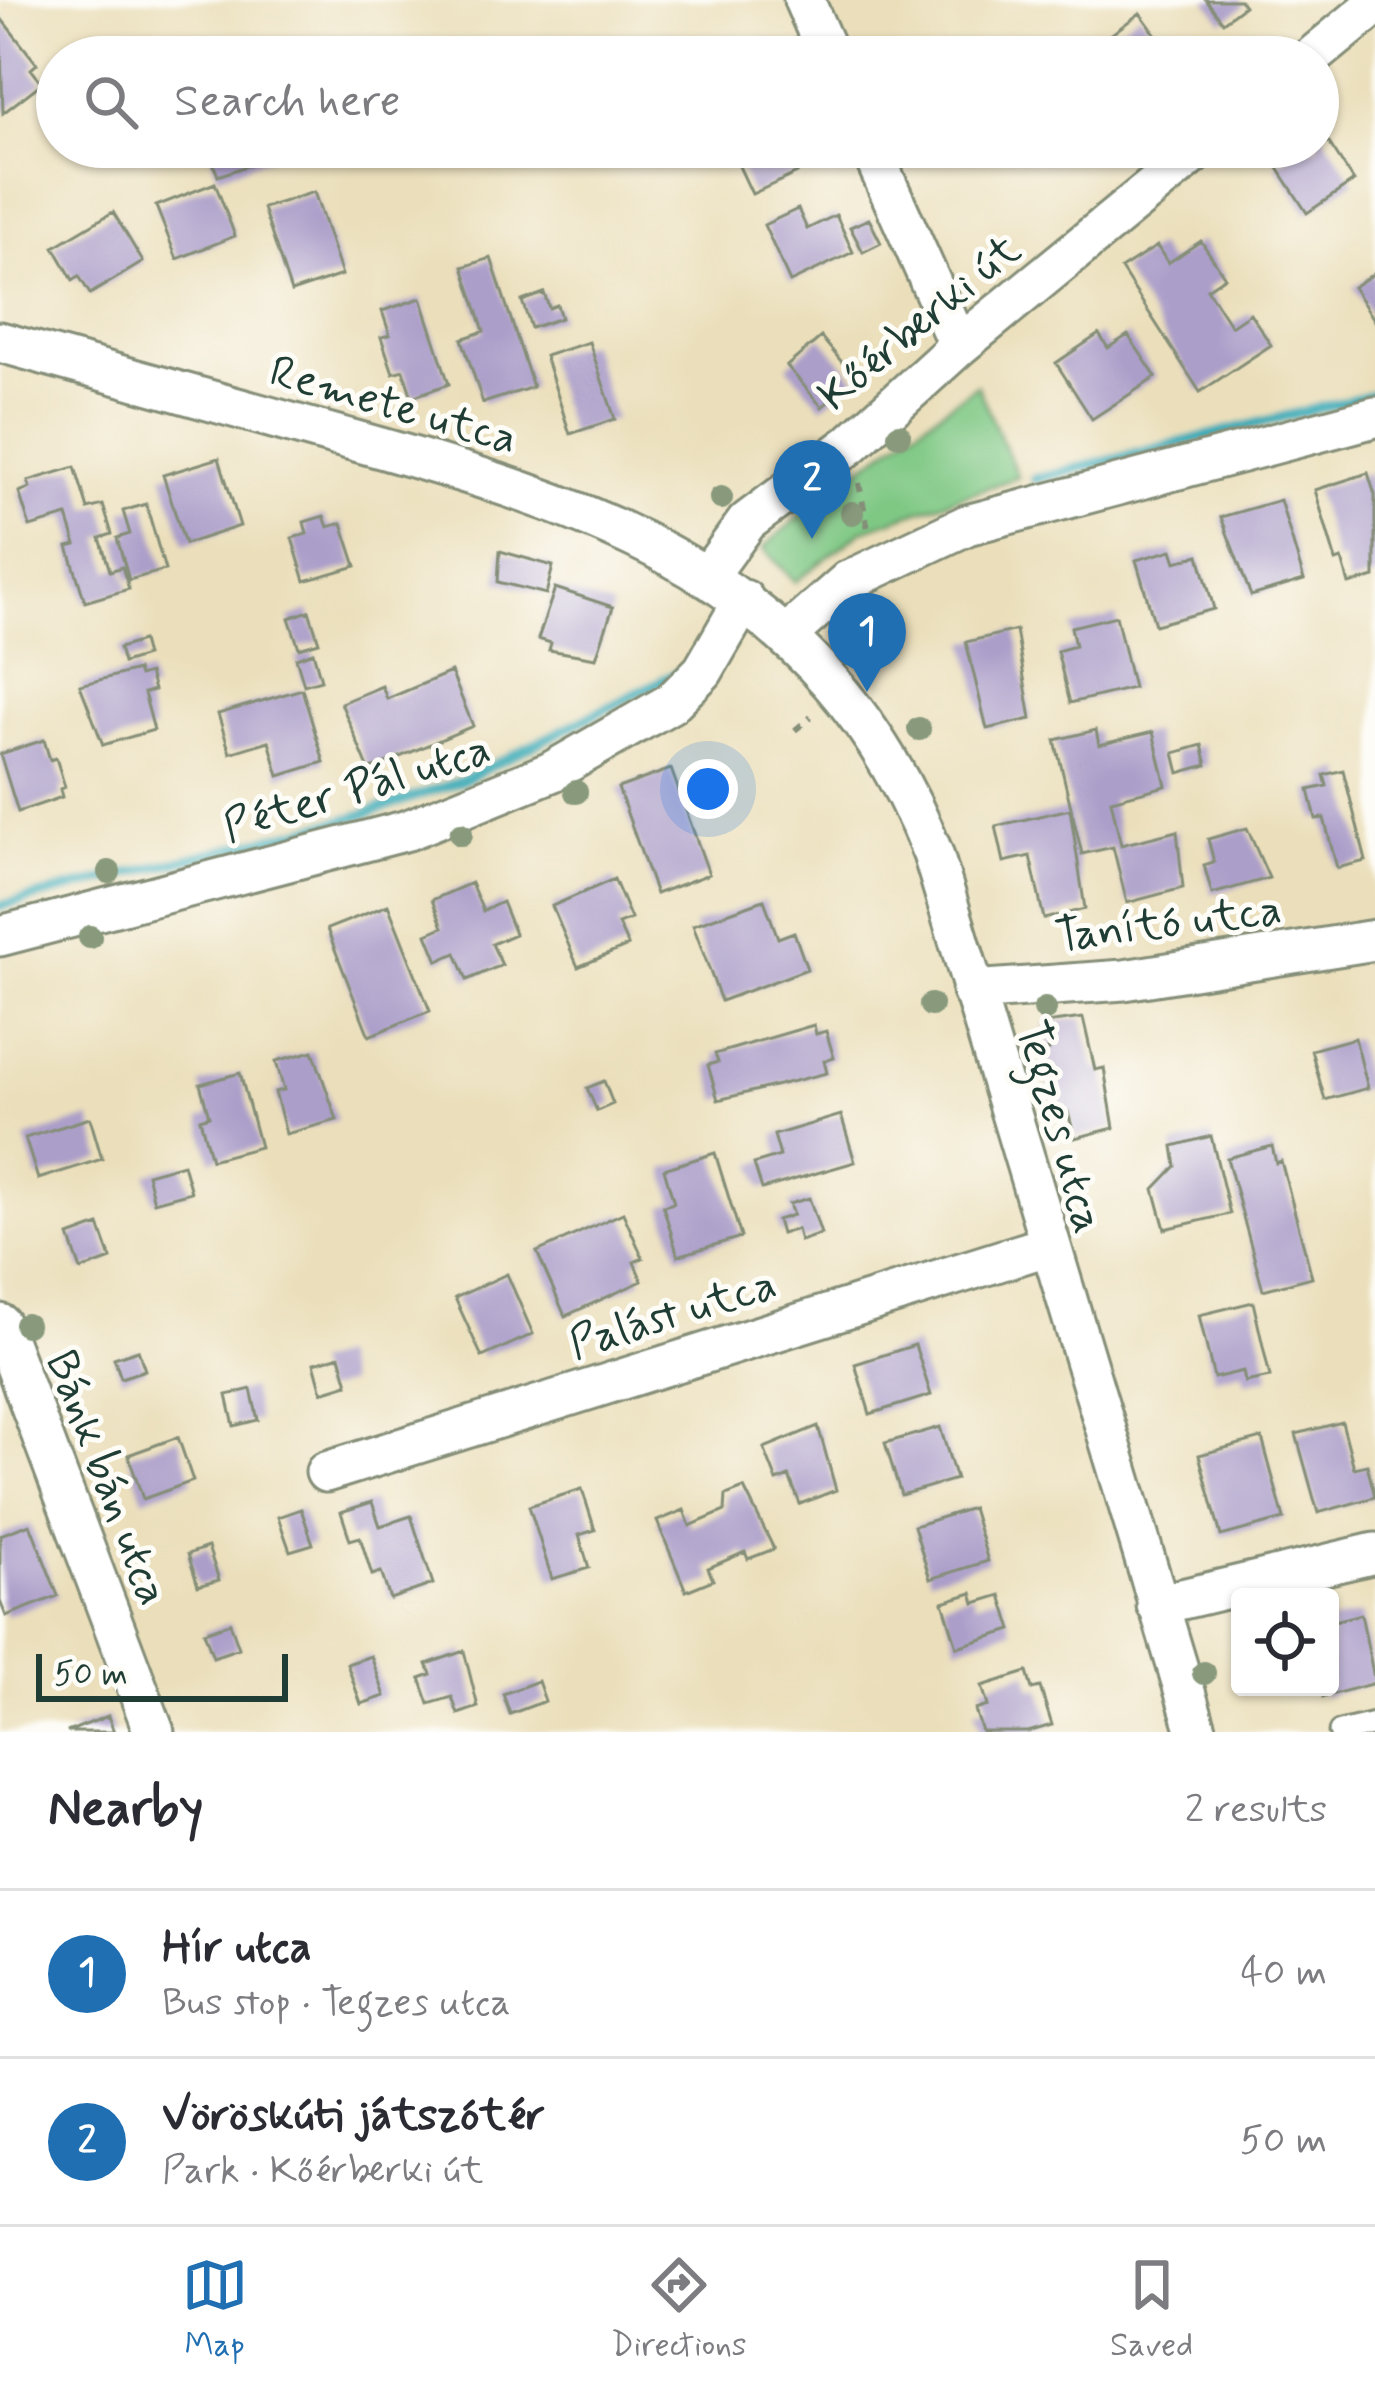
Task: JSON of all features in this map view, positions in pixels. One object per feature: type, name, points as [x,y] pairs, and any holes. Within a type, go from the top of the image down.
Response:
[{"type":"street","points":[[804,0],[820,36]]},
{"type":"street","points":[[1337,36],[1375,5]]},
{"type":"street","points":[[879,168],[959,346]]},
{"type":"street","name":"Kőérberki út","points":[[707,577],[747,522],[851,444],[959,346],[1176,168]]},
{"type":"street","name":"Remete utca","points":[[0,342],[482,476],[575,508],[744,600]]},
{"type":"street","points":[[788,634],[848,581],[967,525],[1375,417]]},
{"type":"street","name":"Tegzes utca","points":[[744,600],[788,634],[861,718],[909,793],[933,854],[1047,1246],[1197,1732]]},
{"type":"street","name":"Péter Pál utca","points":[[0,936],[408,830],[535,779],[671,704],[703,670],[744,600]]},
{"type":"street","name":"Tanító utca","points":[[972,991],[1124,980],[1375,940]]},
{"type":"street","name":"Palást utca","points":[[326,1472],[1047,1246]]},
{"type":"street","name":"Bánk bán utca","points":[[0,1324],[154,1732]]},
{"type":"street","points":[[1157,1605],[1375,1553]]},
{"type":"lane","points":[[1340,1732],[1375,1724]]},
{"type":"path","points":[[851,444],[869,534],[888,561]]},
{"type":"green space","points":[[977,385],[1018,477],[863,530],[795,582],[763,548],[830,490]]},
{"type":"building","points":[[1206,0],[1240,0],[1244,6],[1223,22]]},
{"type":"building","points":[[1140,13],[1157,36],[1109,36]]},
{"type":"building","points":[[0,17],[36,63],[31,69],[36,88],[3,113]]},
{"type":"building","points":[[1339,158],[1354,181],[1307,213],[1278,168],[1339,168]]},
{"type":"building","points":[[215,168],[241,168],[218,176]]},
{"type":"building","points":[[740,168],[795,168],[797,173],[752,194]]},
{"type":"building","points":[[215,183],[235,236],[177,259],[156,206]]},
{"type":"building","points":[[314,192],[342,275],[291,292],[263,208]]},
{"type":"building","points":[[798,209],[807,229],[836,215],[853,252],[790,282],[764,225]]},
{"type":"building","points":[[113,212],[143,262],[90,294],[79,276],[73,280],[54,247]]},
{"type":"building","points":[[869,219],[881,243],[863,252],[850,227]]},
{"type":"building","points":[[1201,241],[1225,277],[1207,289],[1231,326],[1250,313],[1271,345],[1200,392],[1121,269],[1157,246],[1168,263]]},
{"type":"building","points":[[491,258],[533,387],[483,403],[462,339],[484,331],[463,267]]},
{"type":"building","points":[[1375,273],[1375,321],[1353,287]]},
{"type":"building","points":[[544,293],[549,308],[557,305],[561,318],[531,328],[522,301]]},
{"type":"building","points":[[421,298],[449,384],[412,397],[403,370],[393,373],[381,337],[390,335],[382,311]]},
{"type":"building","points":[[1099,334],[1108,348],[1128,335],[1156,377],[1092,419],[1056,363]]},
{"type":"building","points":[[821,337],[856,379],[822,407],[787,366]]},
{"type":"building","points":[[589,342],[615,419],[570,434],[545,356]]},
{"type":"building","points":[[219,458],[240,526],[185,544],[163,475]]},
{"type":"building","points":[[75,467],[88,509],[103,505],[112,534],[100,538],[110,571],[122,567],[129,589],[85,602],[68,547],[76,545],[67,516],[30,527],[19,492],[30,488],[28,481]]},
{"type":"building","points":[[1368,473],[1375,495],[1375,577],[1349,584],[1342,559],[1336,561],[1315,490]]},
{"type":"building","points":[[1280,500],[1304,580],[1251,596],[1221,517]]},
{"type":"building","points":[[146,504],[165,570],[129,580],[117,538],[130,534],[123,511]]},
{"type":"building","points":[[324,516],[328,527],[342,523],[356,566],[305,581],[292,538],[307,534],[304,522]]},
{"type":"building","points":[[1172,550],[1176,562],[1199,555],[1214,609],[1155,625],[1136,560]]},
{"type":"building","points":[[500,551],[553,566],[546,594],[498,582]]},
{"type":"building","points":[[555,588],[613,607],[596,658],[549,650],[551,643],[538,639]]},
{"type":"building","points":[[309,611],[319,642],[299,648],[289,618]]},
{"type":"building","points":[[1116,616],[1133,688],[1070,703],[1057,651],[1075,646],[1071,627]]},
{"type":"building","points":[[1016,630],[1031,719],[987,729],[966,642]]},
{"type":"building","points":[[142,641],[146,656],[123,663],[119,648]]},
{"type":"building","points":[[313,652],[321,680],[304,685],[296,658]]},
{"type":"building","points":[[137,670],[139,676],[149,673],[154,690],[144,693],[154,730],[103,745],[80,685]]},
{"type":"building","points":[[451,672],[473,726],[369,770],[341,703],[382,686],[387,699]]},
{"type":"building","points":[[302,689],[324,762],[279,776],[269,741],[230,753],[218,714]]},
{"type":"building","points":[[1096,730],[1099,745],[1153,732],[1166,786],[1111,800],[1121,845],[1177,831],[1183,888],[1127,903],[1113,847],[1082,854],[1055,740]]},
{"type":"building","points":[[44,740],[50,760],[56,758],[65,787],[60,789],[62,797],[18,812],[0,754]]},
{"type":"building","points":[[1202,745],[1207,765],[1179,773],[1174,753]]},
{"type":"building","points":[[671,769],[709,874],[656,894],[618,788]]},
{"type":"building","points":[[1343,770],[1366,861],[1337,868],[1324,818],[1316,819],[1309,790],[1327,786],[1324,775]]},
{"type":"building","points":[[1070,809],[1085,909],[1044,919],[1030,856],[1004,862],[996,826]]},
{"type":"building","points":[[1247,828],[1269,878],[1212,894],[1204,865],[1214,862],[1208,839]]},
{"type":"building","points":[[614,879],[631,919],[618,924],[628,946],[578,967],[552,906]]},
{"type":"building","points":[[471,883],[483,911],[502,902],[515,934],[492,944],[502,965],[467,980],[456,953],[438,961],[427,934],[443,927],[432,900]]},
{"type":"building","points":[[764,900],[778,938],[794,932],[807,969],[721,1001],[693,925]]},
{"type":"building","points":[[388,905],[430,1011],[369,1036],[327,929]]},
{"type":"building","points":[[1083,1018],[1095,1070],[1104,1068],[1114,1128],[1075,1138],[1068,1112],[1057,1115],[1040,1052],[1049,1050],[1045,1023]]},
{"type":"building","points":[[814,1025],[816,1034],[826,1031],[834,1058],[824,1061],[827,1073],[718,1100],[708,1065],[718,1062],[715,1054]]},
{"type":"building","points":[[1355,1038],[1368,1088],[1325,1100],[1311,1050]]},
{"type":"building","points":[[313,1051],[337,1120],[286,1134],[275,1092],[284,1090],[276,1061]]},
{"type":"building","points":[[240,1073],[260,1147],[211,1160],[200,1119],[209,1116],[200,1084]]},
{"type":"building","points":[[604,1081],[613,1104],[597,1111],[587,1088]]},
{"type":"building","points":[[841,1115],[855,1162],[762,1189],[754,1164],[780,1156],[774,1135]]},
{"type":"building","points":[[90,1118],[102,1159],[38,1179],[25,1138]]},
{"type":"building","points":[[1211,1136],[1230,1214],[1165,1229],[1154,1189],[1176,1166],[1173,1146]]},
{"type":"building","points":[[1272,1146],[1276,1163],[1281,1161],[1312,1277],[1263,1290],[1227,1158]]},
{"type":"building","points":[[715,1153],[741,1237],[678,1256],[663,1206],[674,1203],[664,1169]]},
{"type":"building","points":[[183,1164],[191,1192],[154,1202],[147,1174]]},
{"type":"building","points":[[809,1198],[821,1234],[800,1241],[797,1229],[781,1234],[777,1220],[793,1215],[789,1204]]},
{"type":"building","points":[[623,1213],[643,1258],[634,1262],[642,1281],[565,1316],[537,1252]]},
{"type":"building","points":[[99,1225],[111,1259],[81,1270],[69,1236]]},
{"type":"building","points":[[507,1274],[533,1334],[482,1357],[455,1298]]},
{"type":"building","points":[[1253,1302],[1270,1377],[1245,1382],[1243,1371],[1214,1378],[1199,1315]]},
{"type":"building","points":[[915,1345],[931,1395],[870,1414],[855,1364]]},
{"type":"building","points":[[138,1350],[145,1370],[121,1378],[114,1358]]},
{"type":"building","points":[[340,1356],[348,1384],[322,1392],[314,1363]]},
{"type":"building","points":[[251,1389],[258,1420],[234,1426],[227,1395]]},
{"type":"building","points":[[1342,1422],[1354,1468],[1367,1465],[1375,1497],[1318,1513],[1296,1434]]},
{"type":"building","points":[[818,1426],[836,1490],[800,1504],[789,1476],[777,1481],[764,1448]]},
{"type":"building","points":[[940,1427],[956,1479],[901,1495],[885,1443]]},
{"type":"building","points":[[178,1437],[193,1481],[143,1499],[128,1455]]},
{"type":"building","points":[[1262,1438],[1284,1519],[1221,1536],[1199,1455]]},
{"type":"building","points":[[744,1488],[774,1549],[748,1559],[745,1552],[708,1568],[713,1580],[686,1591],[657,1521],[684,1510],[690,1526],[725,1511],[726,1495]]},
{"type":"building","points":[[582,1489],[595,1530],[579,1535],[589,1568],[552,1579],[529,1506]]},
{"type":"building","points":[[372,1502],[380,1526],[411,1516],[433,1584],[390,1599],[381,1572],[372,1575],[360,1537],[350,1540],[341,1512]]},
{"type":"building","points":[[972,1508],[988,1561],[930,1579],[914,1526]]},
{"type":"building","points":[[301,1509],[313,1544],[290,1551],[278,1517]]},
{"type":"building","points":[[30,1524],[58,1596],[6,1616],[0,1601],[0,1535]]},
{"type":"building","points":[[208,1547],[219,1580],[198,1586],[188,1554]]},
{"type":"building","points":[[972,1593],[975,1603],[1001,1595],[1012,1630],[957,1647],[943,1602]]},
{"type":"building","points":[[1361,1614],[1375,1683],[1339,1693],[1339,1620]]},
{"type":"building","points":[[230,1623],[239,1648],[213,1657],[204,1632]]},
{"type":"building","points":[[464,1651],[478,1707],[458,1714],[452,1697],[429,1704],[420,1678],[431,1674],[427,1664]]},
{"type":"building","points":[[371,1656],[385,1696],[361,1704],[347,1664]]},
{"type":"building","points":[[1027,1672],[1032,1689],[1040,1687],[1052,1725],[1028,1732],[982,1732],[975,1710],[988,1706],[982,1686]]},
{"type":"building","points":[[538,1681],[545,1701],[510,1714],[503,1694]]},
{"type":"building","points":[[108,1716],[114,1732],[67,1732]]},
{"type":"waterway","points":[[1035,479],[1375,394]]},
{"type":"waterway","points":[[0,906],[355,817],[461,781],[675,674]]},
{"type":"place","name":"Vöröskúti játszótér","points":[[812,539]]},
{"type":"place","name":"Hír utca","points":[[867,692]]}]
